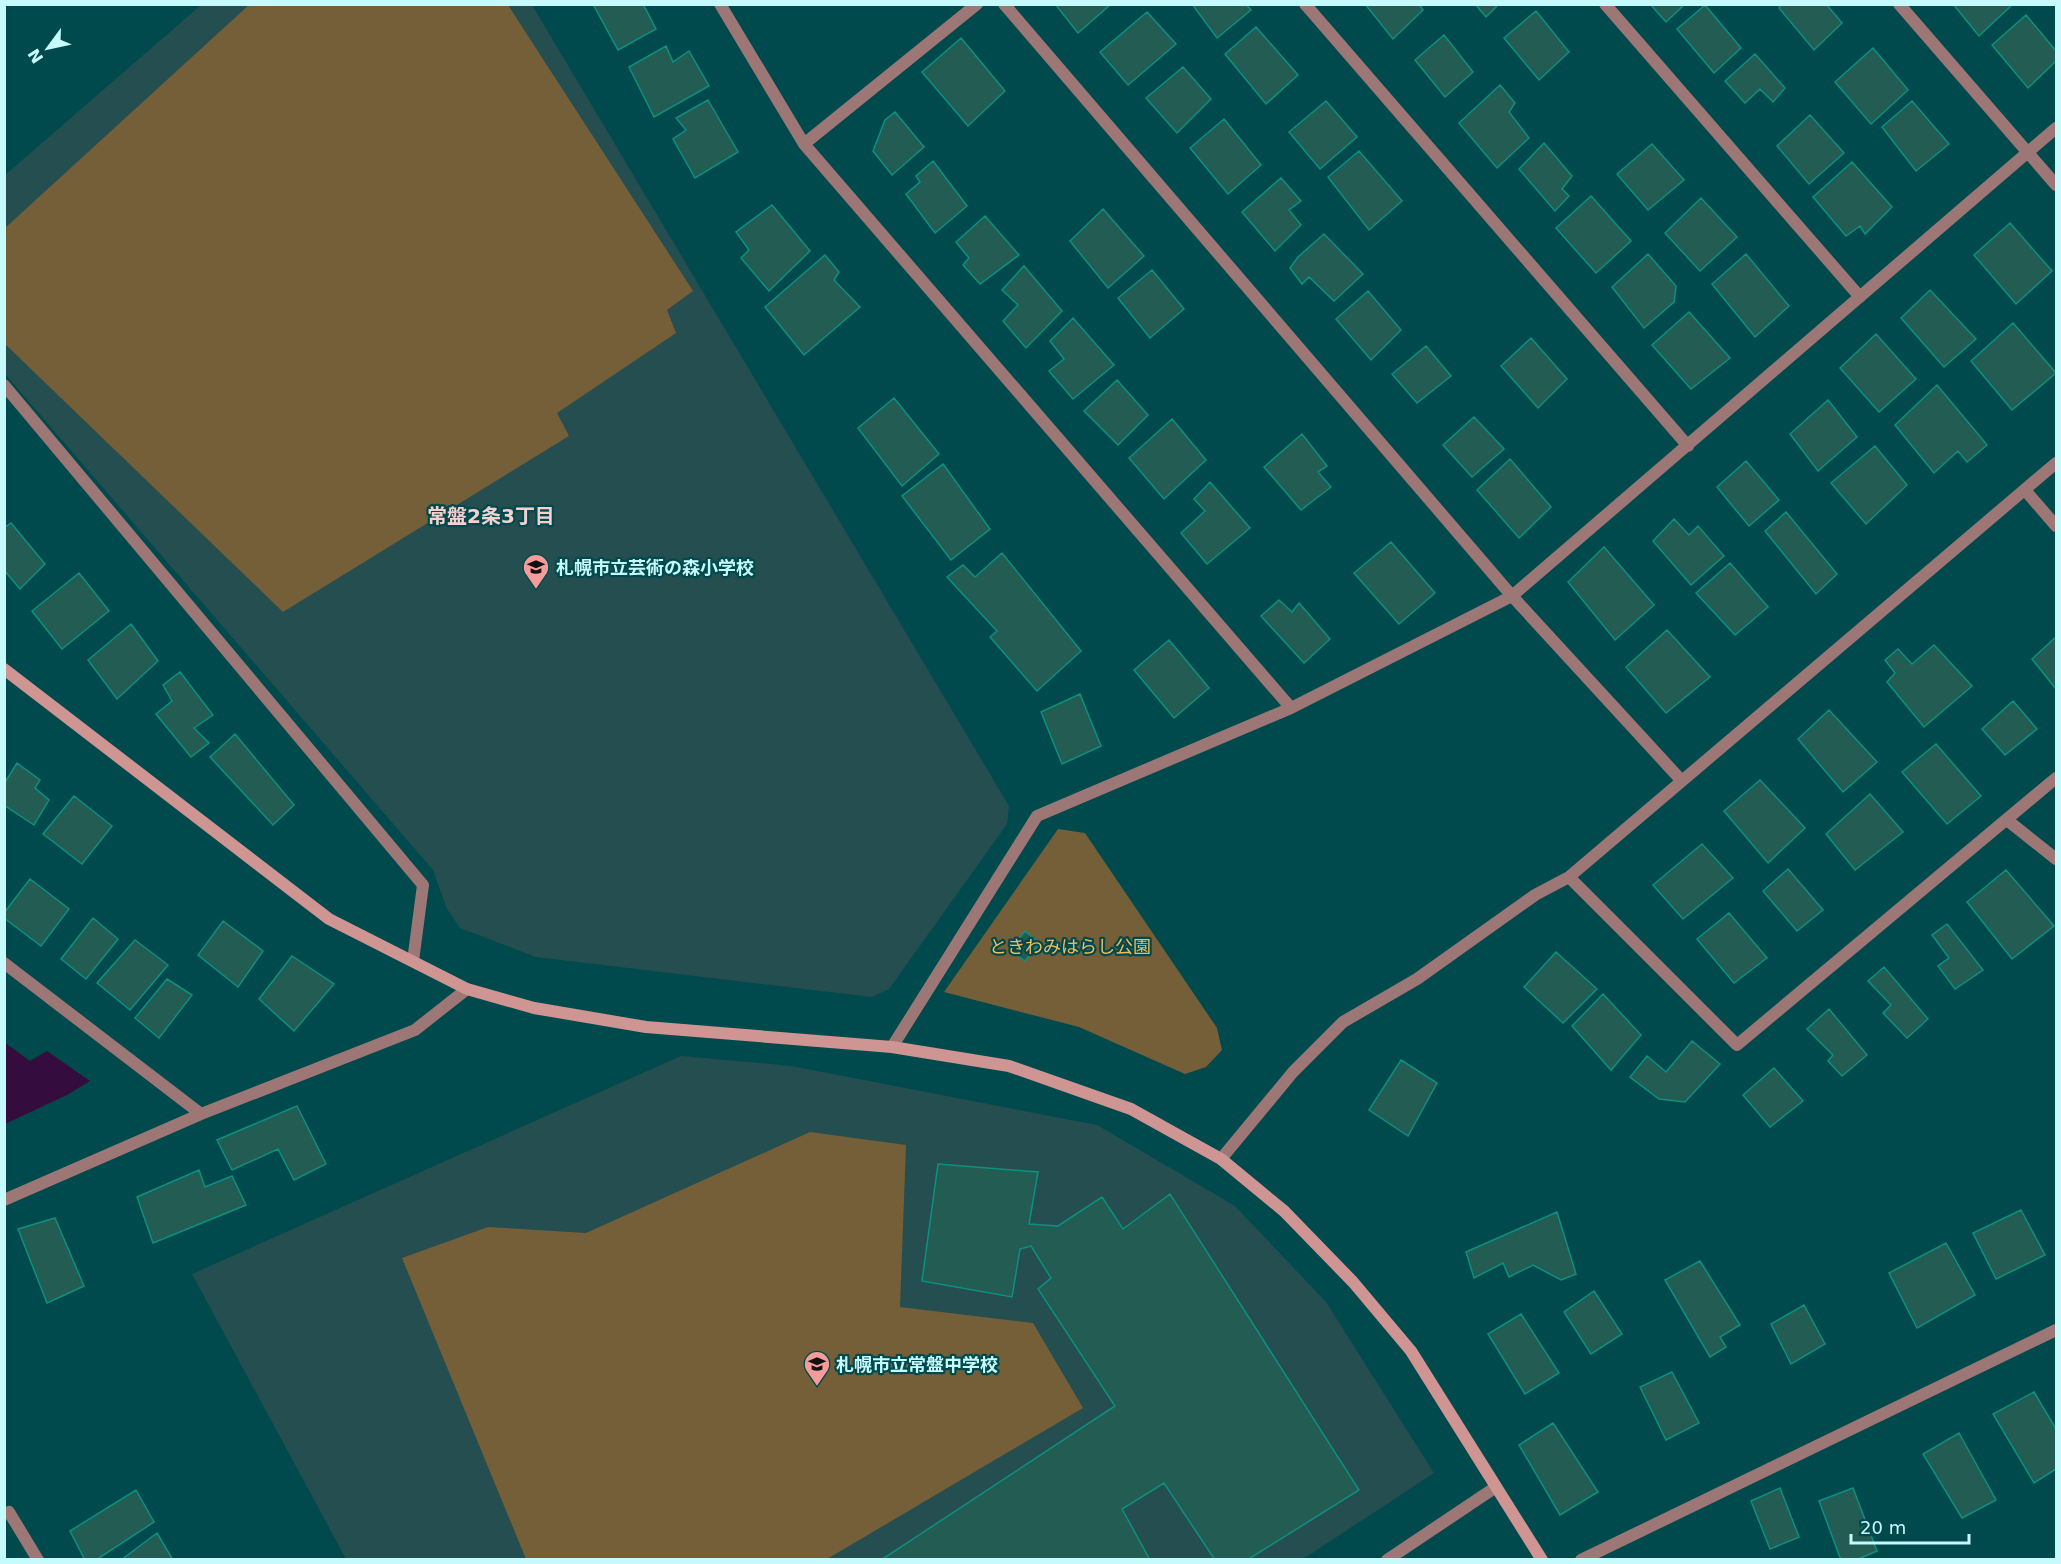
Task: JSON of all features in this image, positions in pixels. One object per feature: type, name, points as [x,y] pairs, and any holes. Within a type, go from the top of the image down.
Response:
[{"type":"street","points":[[720,4],[804,144],[1291,708]]},
{"type":"street","points":[[804,144],[976,4]]},
{"type":"street","points":[[1004,4],[1512,596],[1681,780]]},
{"type":"street","points":[[1305,4],[1688,446]]},
{"type":"street","points":[[1605,4],[1860,297]]},
{"type":"street","points":[[1899,4],[2056,185]]},
{"type":"street","points":[[892,1047],[1037,816],[1291,708],[1512,596],[2056,128]]},
{"type":"street","points":[[4,385],[423,885],[413,961]]},
{"type":"street","points":[[1221,1159],[1293,1072],[1343,1022],[1417,979],[1535,895],[1569,877],[2056,463]]},
{"type":"street","points":[[2025,490],[2056,526]]},
{"type":"street","points":[[4,669],[329,919],[468,989],[534,1008],[646,1027],[892,1047],[1009,1066],[1131,1109],[1221,1159],[1284,1211],[1353,1282],[1411,1351],[1542,1560]]},
{"type":"street","points":[[1569,877],[1737,1045],[2056,778]]},
{"type":"street","points":[[2007,820],[2056,859]]},
{"type":"street","points":[[4,963],[201,1114]]},
{"type":"street","points":[[4,1200],[201,1114],[415,1030],[468,989]]},
{"type":"street","points":[[1581,1560],[2056,1329]]},
{"type":"street","points":[[1387,1560],[1496,1487]]},
{"type":"street","points":[[4,1514],[9,1512],[38,1560]]},
{"type":"shaded area","name":"札幌市立芸術の森小学校","points":[[201,5],[532,5],[1009,806],[1007,824],[889,989],[872,997],[536,957],[460,928],[447,909],[433,870],[5,374],[4,176]]},
{"type":"shaded area","points":[[4,1042],[30,1061],[47,1051],[90,1081],[67,1095],[5,1124]]},
{"type":"shaded area","name":"札幌市立常盤中学校","points":[[681,1056],[791,1066],[1097,1125],[1235,1206],[1326,1302],[1434,1473],[1303,1559],[346,1559],[192,1274]]},
{"type":"green space","points":[[250,4],[508,5],[693,291],[667,310],[676,333],[557,413],[569,436],[283,612],[5,344],[5,228]]},
{"type":"green space","name":"ときわみはらし公園","points":[[1058,829],[1085,833],[1217,1028],[1222,1050],[1206,1067],[1185,1074],[1079,1027],[944,992]]},
{"type":"green space","points":[[810,1132],[906,1145],[900,1307],[1033,1323],[1083,1408],[827,1559],[526,1559],[402,1258],[488,1227],[586,1233]]},
{"type":"building","points":[[593,4],[643,4],[656,29],[618,50]]},
{"type":"building","points":[[1055,4],[1111,4],[1078,33]]},
{"type":"building","points":[[1192,4],[1246,4],[1251,10],[1217,38]]},
{"type":"building","points":[[1365,4],[1419,4],[1423,10],[1393,39]]},
{"type":"building","points":[[1475,4],[1499,4],[1486,17]]},
{"type":"building","points":[[1650,4],[1685,4],[1666,22]]},
{"type":"building","points":[[1782,4],[1826,4],[1842,23],[1814,50],[1779,8]]},
{"type":"building","points":[[1953,4],[2013,4],[1979,36]]},
{"type":"building","points":[[1705,5],[1741,48],[1714,73],[1677,29]]},
{"type":"building","points":[[1536,11],[1569,52],[1539,80],[1504,38]]},
{"type":"building","points":[[1147,12],[1176,44],[1128,85],[1100,52]]},
{"type":"building","points":[[2026,15],[2056,51],[2056,61],[2028,88],[1992,45]]},
{"type":"building","points":[[1256,27],[1298,75],[1266,104],[1225,54]]},
{"type":"building","points":[[1444,35],[1473,72],[1445,97],[1415,60]]},
{"type":"building","points":[[961,38],[1005,91],[968,126],[922,72]]},
{"type":"building","points":[[666,46],[673,62],[689,51],[709,86],[654,117],[629,67]]},
{"type":"building","points":[[1873,48],[1908,90],[1871,124],[1835,82]]},
{"type":"building","points":[[1755,54],[1785,88],[1773,102],[1760,89],[1745,103],[1725,81]]},
{"type":"building","points":[[1183,67],[1211,99],[1177,133],[1146,98]]},
{"type":"building","points":[[1500,85],[1515,103],[1509,112],[1529,138],[1497,168],[1459,123]]},
{"type":"building","points":[[708,100],[738,152],[695,178],[673,139],[686,130],[676,118]]},
{"type":"building","points":[[1326,101],[1357,137],[1320,169],[1289,132]]},
{"type":"building","points":[[1912,101],[1949,144],[1916,171],[1882,127]]},
{"type":"building","points":[[895,112],[924,147],[892,175],[873,151],[885,120]]},
{"type":"building","points":[[1810,115],[1844,153],[1809,184],[1777,146]]},
{"type":"building","points":[[1224,119],[1261,165],[1228,194],[1190,148]]},
{"type":"building","points":[[1544,143],[1572,176],[1562,189],[1569,196],[1555,211],[1519,169]]},
{"type":"building","points":[[1652,144],[1684,180],[1648,210],[1617,174]]},
{"type":"building","points":[[1359,151],[1402,201],[1369,230],[1328,177]]},
{"type":"building","points":[[933,161],[967,206],[935,233],[906,194],[920,182],[916,176]]},
{"type":"building","points":[[1852,162],[1892,207],[1865,234],[1860,226],[1846,236],[1813,197]]},
{"type":"building","points":[[1281,178],[1301,201],[1289,210],[1301,225],[1275,251],[1242,212]]},
{"type":"building","points":[[1591,196],[1631,241],[1596,273],[1556,228]]},
{"type":"building","points":[[1701,198],[1737,237],[1700,271],[1665,233]]},
{"type":"building","points":[[772,205],[810,251],[769,291],[741,258],[749,250],[736,232]]},
{"type":"building","points":[[1103,209],[1144,256],[1108,288],[1070,241]]},
{"type":"building","points":[[985,216],[1019,255],[980,284],[963,265],[969,258],[956,242]]},
{"type":"building","points":[[2010,223],[2052,271],[2016,304],[1974,255]]},
{"type":"building","points":[[1324,234],[1363,274],[1334,301],[1309,277],[1302,284],[1290,268],[1298,257]]},
{"type":"building","points":[[1648,254],[1676,286],[1674,302],[1644,328],[1612,287]]},
{"type":"building","points":[[1746,254],[1789,306],[1755,337],[1712,284]]},
{"type":"building","points":[[825,255],[839,272],[834,280],[860,307],[804,355],[765,307]]},
{"type":"building","points":[[1024,266],[1062,311],[1026,348],[1003,321],[1018,305],[1002,290]]},
{"type":"building","points":[[1152,270],[1184,309],[1150,338],[1118,298]]},
{"type":"building","points":[[1930,290],[1976,339],[1944,367],[1901,318]]},
{"type":"building","points":[[1368,291],[1401,330],[1371,360],[1336,319]]},
{"type":"building","points":[[1689,312],[1730,358],[1691,389],[1652,345]]},
{"type":"building","points":[[1073,318],[1114,365],[1073,399],[1049,371],[1064,359],[1050,341]]},
{"type":"building","points":[[2013,323],[2056,373],[2012,410],[1971,361]]},
{"type":"building","points":[[1876,334],[1916,379],[1879,412],[1840,368]]},
{"type":"building","points":[[1531,338],[1567,379],[1538,408],[1501,366]]},
{"type":"building","points":[[1426,346],[1451,376],[1417,403],[1392,374]]},
{"type":"building","points":[[1117,380],[1148,415],[1118,445],[1084,411]]},
{"type":"building","points":[[1937,385],[1987,445],[1967,462],[1958,451],[1934,473],[1895,425]]},
{"type":"building","points":[[894,398],[939,454],[902,486],[858,428]]},
{"type":"building","points":[[1828,400],[1857,437],[1818,471],[1790,434]]},
{"type":"building","points":[[1474,417],[1504,449],[1472,477],[1443,445]]},
{"type":"building","points":[[1172,419],[1206,460],[1164,499],[1129,458]]},
{"type":"building","points":[[1302,434],[1327,466],[1318,472],[1331,487],[1301,510],[1264,467]]},
{"type":"building","points":[[1875,446],[1907,485],[1866,524],[1831,483]]},
{"type":"building","points":[[1510,459],[1551,507],[1519,538],[1477,490]]},
{"type":"building","points":[[1746,461],[1779,500],[1749,526],[1717,487]]},
{"type":"building","points":[[943,464],[990,529],[951,560],[902,496]]},
{"type":"building","points":[[1210,482],[1250,528],[1207,564],[1181,533],[1205,511],[1194,499]]},
{"type":"building","points":[[1786,512],[1837,574],[1816,594],[1765,531]]},
{"type":"building","points":[[1674,519],[1689,535],[1698,526],[1724,556],[1691,585],[1653,541]]},
{"type":"building","points":[[11,523],[45,564],[20,589],[4,570],[4,528]]},
{"type":"building","points":[[1391,542],[1435,593],[1399,624],[1354,573]]},
{"type":"building","points":[[1604,547],[1654,605],[1615,640],[1568,582]]},
{"type":"building","points":[[1002,553],[1081,651],[1037,691],[990,637],[997,631],[947,577],[963,565],[975,577]]},
{"type":"building","points":[[1730,563],[1768,607],[1735,635],[1696,593]]},
{"type":"building","points":[[79,573],[109,611],[62,649],[32,611]]},
{"type":"building","points":[[1279,600],[1292,612],[1299,603],[1330,639],[1304,663],[1261,616]]},
{"type":"building","points":[[131,624],[158,661],[117,699],[88,660]]},
{"type":"building","points":[[1667,630],[1710,677],[1666,713],[1626,667]]},
{"type":"building","points":[[2056,637],[2056,689],[2032,659]]},
{"type":"building","points":[[1169,640],[1209,688],[1174,718],[1134,670]]},
{"type":"building","points":[[1934,645],[1972,686],[1924,727],[1887,682],[1895,673],[1885,660],[1898,649],[1912,664]]},
{"type":"building","points":[[180,672],[213,715],[194,728],[209,743],[191,757],[156,714],[172,701],[163,685]]},
{"type":"building","points":[[1080,694],[1101,746],[1062,764],[1041,712]]},
{"type":"building","points":[[2013,701],[2037,729],[2005,755],[1982,729]]},
{"type":"building","points":[[1829,710],[1877,762],[1843,792],[1798,739]]},
{"type":"building","points":[[235,734],[294,805],[273,825],[210,757]]},
{"type":"building","points":[[1936,744],[1981,796],[1947,824],[1902,772]]},
{"type":"building","points":[[17,763],[40,780],[35,788],[49,800],[34,825],[4,805],[4,784]]},
{"type":"building","points":[[1760,780],[1805,828],[1768,863],[1724,811]]},
{"type":"building","points":[[1870,794],[1903,832],[1855,870],[1826,834]]},
{"type":"building","points":[[74,796],[112,826],[82,864],[43,834]]},
{"type":"building","points":[[1702,844],[1733,878],[1683,919],[1653,885]]},
{"type":"building","points":[[1788,869],[1823,910],[1797,931],[1763,891]]},
{"type":"building","points":[[2006,870],[2054,926],[2012,959],[1967,902]]},
{"type":"building","points":[[30,879],[69,909],[41,946],[4,918],[4,913]]},
{"type":"building","points":[[1729,913],[1767,958],[1734,983],[1697,939]]},
{"type":"building","points":[[93,918],[118,939],[86,979],[61,959]]},
{"type":"building","points":[[223,921],[263,951],[238,987],[198,955]]},
{"type":"building","points":[[1947,924],[1983,970],[1955,989],[1938,966],[1949,958],[1932,935]]},
{"type":"building","points":[[1025,931],[1039,943],[1025,961],[1010,951]]},
{"type":"building","points":[[135,940],[168,965],[130,1010],[97,983]]},
{"type":"building","points":[[1556,952],[1597,989],[1563,1023],[1524,987]]},
{"type":"building","points":[[292,956],[334,984],[294,1031],[259,999]]},
{"type":"building","points":[[1884,967],[1928,1019],[1907,1038],[1883,1013],[1891,1005],[1868,981]]},
{"type":"building","points":[[167,979],[192,995],[159,1038],[135,1018]]},
{"type":"building","points":[[1603,994],[1641,1035],[1611,1070],[1572,1026]]},
{"type":"building","points":[[1829,1009],[1867,1055],[1842,1076],[1828,1061],[1833,1055],[1807,1029]]},
{"type":"building","points":[[1692,1041],[1720,1064],[1685,1102],[1659,1099],[1630,1077],[1647,1056],[1666,1072]]},
{"type":"building","points":[[1401,1060],[1437,1083],[1408,1136],[1369,1110]]},
{"type":"building","points":[[1774,1068],[1803,1101],[1770,1127],[1743,1095]]},
{"type":"building","points":[[297,1106],[326,1164],[294,1180],[278,1149],[232,1170],[217,1140]]},
{"type":"building","points":[[938,1164],[1038,1172],[1029,1224],[1058,1226],[1102,1197],[1123,1229],[1170,1194],[1359,1490],[1247,1560],[1215,1560],[1164,1483],[1122,1509],[1150,1560],[881,1560],[1115,1406],[1038,1289],[1051,1278],[1031,1246],[1020,1249],[1012,1297],[922,1281]]},
{"type":"building","points":[[199,1170],[205,1187],[232,1176],[246,1205],[153,1243],[137,1197]]},
{"type":"building","points":[[2021,1210],[2045,1255],[1996,1279],[1973,1233]]},
{"type":"building","points":[[1557,1212],[1576,1274],[1561,1280],[1533,1265],[1509,1277],[1503,1263],[1474,1278],[1466,1252]]},
{"type":"building","points":[[55,1218],[84,1286],[47,1303],[18,1229]]},
{"type":"building","points":[[1946,1243],[1975,1295],[1917,1328],[1889,1273]]},
{"type":"building","points":[[1700,1261],[1740,1325],[1720,1337],[1726,1347],[1710,1357],[1665,1280]]},
{"type":"building","points":[[1594,1291],[1622,1334],[1591,1354],[1564,1312]]},
{"type":"building","points":[[1804,1305],[1825,1344],[1791,1364],[1771,1324]]},
{"type":"building","points":[[1521,1314],[1559,1373],[1525,1394],[1488,1334]]},
{"type":"building","points":[[1672,1372],[1699,1423],[1666,1440],[1640,1387]]},
{"type":"building","points":[[2034,1392],[2056,1429],[2056,1469],[2034,1483],[1993,1414]]},
{"type":"building","points":[[1553,1423],[1598,1492],[1560,1515],[1519,1445]]},
{"type":"building","points":[[1959,1433],[1996,1500],[1962,1518],[1923,1454]]},
{"type":"building","points":[[1780,1488],[1799,1537],[1770,1549],[1751,1501]]},
{"type":"building","points":[[1853,1488],[1877,1551],[1856,1560],[1841,1560],[1819,1501]]},
{"type":"building","points":[[136,1490],[154,1522],[96,1560],[85,1560],[70,1531]]},
{"type":"building","points":[[157,1533],[173,1560],[121,1560]]},
{"type":"place","name":"札幌市立芸術の森小学校","points":[[536,590]]},
{"type":"place","name":"札幌市立常盤中学校","points":[[817,1387]]},
{"type":"district","name":"常盤2条3丁目","points":[[491,516]]}]
